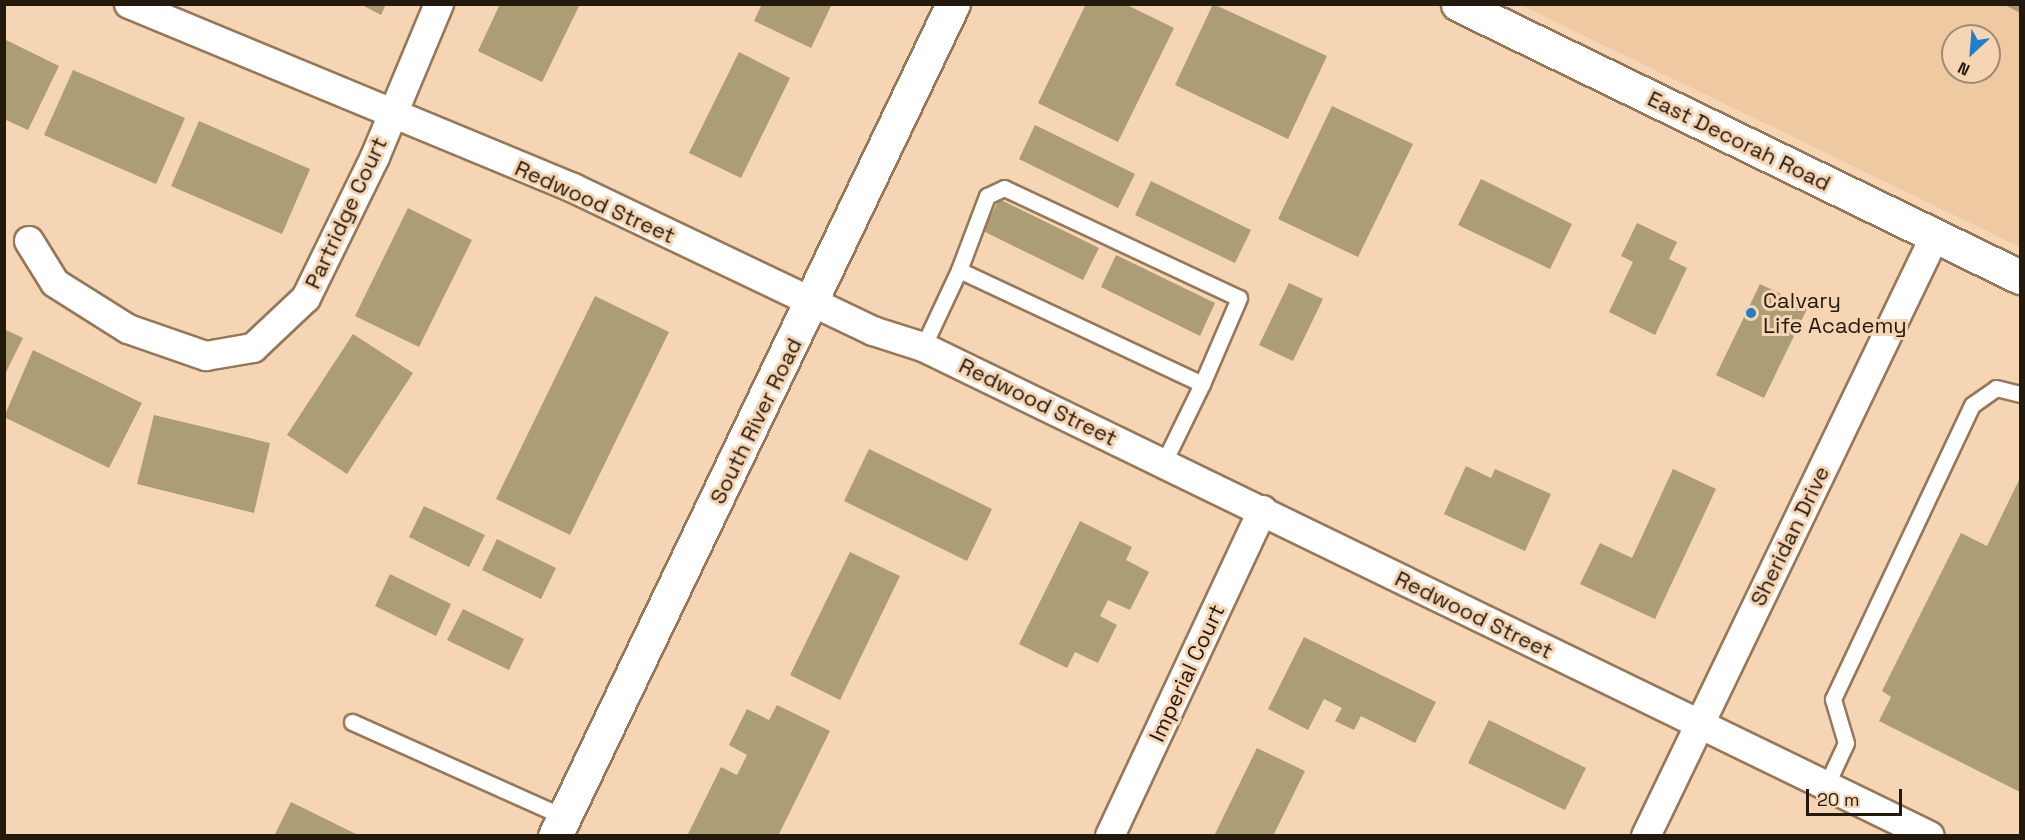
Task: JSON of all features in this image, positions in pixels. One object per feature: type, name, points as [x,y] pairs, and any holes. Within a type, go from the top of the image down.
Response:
[{"type":"street","name":"Redwood Street","points":[[129,4],[573,188],[873,331],[923,347],[1263,510],[1699,726],[1930,836]]},
{"type":"street","name":"Partridge Court","points":[[29,241],[55,283],[128,329],[206,356],[253,348],[306,298],[392,114],[439,4]]},
{"type":"street","name":"South River Road","points":[[559,826],[814,302],[954,4]]},
{"type":"street","name":"East Decorah Road","points":[[1458,4],[2020,277]]},
{"type":"street","name":"Sheridan Drive","points":[[1646,836],[1935,236]]},
{"type":"street","name":"Imperial Court","points":[[1110,836],[1263,510]]},
{"type":"lane","points":[[923,347],[959,270],[987,196],[1004,188],[1239,298],[1202,384],[1164,462]]},
{"type":"lane","points":[[959,270],[1202,384]]},
{"type":"lane","points":[[1826,786],[1846,743],[1833,699],[1972,405],[1996,388],[2020,394]]},
{"type":"lane","points":[[352,722],[559,826]]},
{"type":"shaded area","points":[[1521,5],[2020,5],[2020,247]]},
{"type":"building","points":[[360,4],[386,4],[381,15]]},
{"type":"building","points":[[500,4],[580,4],[542,82],[478,51]]},
{"type":"building","points":[[762,4],[832,4],[811,48],[754,21]]},
{"type":"building","points":[[1086,4],[1125,4],[1174,28],[1118,142],[1038,103]]},
{"type":"building","points":[[1213,4],[1327,56],[1288,139],[1175,85]]},
{"type":"building","points":[[2003,4],[2020,4],[2020,13]]},
{"type":"building","points":[[4,39],[59,66],[28,130],[4,119]]},
{"type":"building","points":[[739,52],[790,78],[741,178],[689,153]]},
{"type":"building","points":[[73,70],[185,118],[156,184],[44,135]]},
{"type":"building","points":[[1332,106],[1413,144],[1358,257],[1278,219]]},
{"type":"building","points":[[199,121],[310,169],[282,234],[171,186]]},
{"type":"building","points":[[1035,125],[1135,174],[1118,208],[1019,159]]},
{"type":"building","points":[[1481,179],[1572,224],[1550,269],[1458,225]]},
{"type":"building","points":[[1151,181],[1251,230],[1235,263],[1135,215]]},
{"type":"building","points":[[999,199],[1099,248],[1083,280],[983,231]]},
{"type":"building","points":[[408,208],[472,240],[419,347],[355,316]]},
{"type":"building","points":[[1637,223],[1677,242],[1669,259],[1687,268],[1655,335],[1609,312],[1633,262],[1621,256]]},
{"type":"building","points":[[1116,255],[1215,303],[1200,336],[1101,287]]},
{"type":"building","points":[[1289,283],[1323,299],[1293,361],[1259,345]]},
{"type":"building","points":[[1760,284],[1808,307],[1764,398],[1716,375]]},
{"type":"building","points":[[595,296],[669,332],[570,535],[496,499]]},
{"type":"building","points":[[4,329],[23,338],[4,376]]},
{"type":"building","points":[[353,334],[413,373],[347,474],[287,435]]},
{"type":"building","points":[[33,350],[142,403],[109,468],[4,417]]},
{"type":"building","points":[[154,415],[270,443],[254,513],[137,484]]},
{"type":"building","points":[[869,449],[992,509],[967,561],[844,501]]},
{"type":"building","points":[[1466,466],[1491,478],[1495,469],[1551,494],[1525,551],[1444,514]]},
{"type":"building","points":[[1673,469],[1716,489],[1655,619],[1580,584],[1600,543],[1632,558]]},
{"type":"building","points":[[2020,478],[2020,792],[1879,721],[1891,697],[1882,691],[1961,533],[1987,546]]},
{"type":"building","points":[[424,506],[485,535],[469,567],[409,537]]},
{"type":"building","points":[[1080,521],[1132,547],[1126,560],[1149,572],[1130,610],[1108,600],[1100,616],[1117,625],[1098,663],[1075,652],[1067,668],[1019,644]]},
{"type":"building","points":[[497,539],[556,568],[541,599],[482,570]]},
{"type":"building","points":[[850,552],[900,576],[840,700],[790,675]]},
{"type":"building","points":[[390,574],[451,604],[436,636],[375,606]]},
{"type":"building","points":[[463,609],[524,639],[509,670],[447,640]]},
{"type":"building","points":[[1304,637],[1436,702],[1415,743],[1361,716],[1354,730],[1335,721],[1342,708],[1324,699],[1308,730],[1268,709]]},
{"type":"building","points":[[777,705],[830,731],[778,836],[687,836],[721,767],[737,775],[747,755],[729,745],[747,709],[769,720]]},
{"type":"building","points":[[1489,720],[1586,768],[1565,810],[1468,763]]},
{"type":"building","points":[[1257,748],[1305,771],[1273,836],[1214,836]]},
{"type":"building","points":[[291,802],[360,836],[275,834]]},
{"type":"place","name":"Calvary Life Academy","points":[[1751,313]]}]
